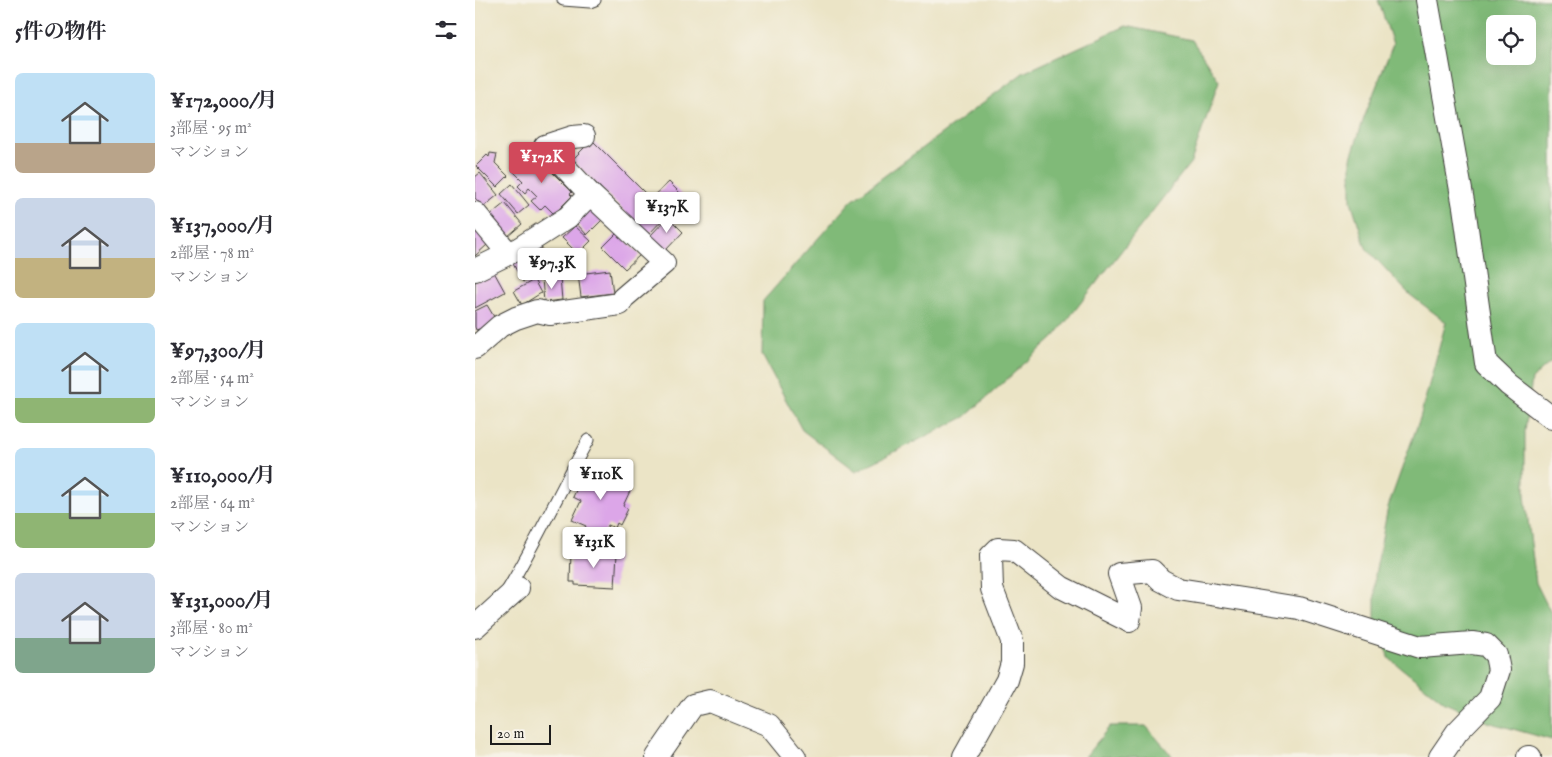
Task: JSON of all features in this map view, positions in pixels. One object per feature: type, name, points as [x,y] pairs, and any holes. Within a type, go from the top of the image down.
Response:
[{"type":"street","points":[[1427,0],[1464,207],[1486,363],[1552,418]]},
{"type":"street","points":[[475,348],[500,326],[537,311],[550,314],[620,304],[623,298],[664,263],[590,194],[545,146],[573,137],[584,136]]},
{"type":"street","points":[[475,270],[508,253],[568,217],[590,194]]},
{"type":"street","points":[[475,213],[508,253]]},
{"type":"street","points":[[964,757],[1007,680],[1012,664],[1012,641],[992,589],[991,556],[998,549],[1014,550],[1061,587],[1129,621],[1131,608],[1119,574],[1152,571],[1161,580],[1178,589],[1299,608],[1420,647],[1472,643],[1486,646],[1496,655],[1499,670],[1490,698],[1457,732],[1440,757]]},
{"type":"street","points":[[475,627],[518,588]]},
{"type":"street","points":[[657,757],[693,705],[710,701],[769,725],[795,757]]},
{"type":"lane","points":[[563,0],[591,2],[595,0]]},
{"type":"lane","points":[[496,608],[522,566],[559,492],[588,440]]},
{"type":"green space","points":[[1378,0],[1552,0],[1552,361],[1532,379],[1525,431],[1525,496],[1536,583],[1552,615],[1552,740],[1488,722],[1445,703],[1390,659],[1375,628],[1375,575],[1388,507],[1420,418],[1446,322],[1409,294],[1366,248],[1351,201],[1351,158],[1364,118],[1393,44]]},
{"type":"green space","points":[[1125,26],[1192,40],[1219,81],[1191,162],[1054,337],[965,417],[856,471],[802,430],[762,355],[763,301],[852,200],[1023,73]]},
{"type":"green space","points":[[1110,726],[1146,726],[1173,757],[1085,757]]},
{"type":"building","points":[[592,140],[667,215],[648,235],[572,160]]},
{"type":"building","points":[[531,151],[572,192],[570,194],[572,196],[554,214],[545,205],[540,210],[531,201],[537,196],[529,188],[525,193],[518,186],[523,181],[512,170]]},
{"type":"building","points":[[490,153],[497,154],[495,163],[508,176],[497,187],[476,166],[487,155],[489,157]]},
{"type":"building","points":[[480,173],[498,195],[483,207],[475,198],[475,177]]},
{"type":"building","points":[[669,182],[682,195],[665,211],[652,198]]},
{"type":"building","points":[[512,184],[529,205],[518,214],[501,194]]},
{"type":"building","points":[[505,203],[522,224],[507,237],[489,216]]},
{"type":"building","points":[[591,207],[603,219],[587,235],[576,223]]},
{"type":"building","points":[[668,217],[683,232],[665,251],[650,236]]},
{"type":"building","points":[[575,226],[591,241],[578,254],[562,238]]},
{"type":"building","points":[[475,228],[488,244],[475,256]]},
{"type":"building","points":[[618,232],[640,255],[625,269],[603,247]]},
{"type":"building","points":[[541,247],[551,267],[523,282],[512,262]]},
{"type":"building","points":[[610,270],[613,293],[581,297],[578,274]]},
{"type":"building","points":[[494,272],[505,292],[475,308],[475,282]]},
{"type":"building","points":[[560,277],[562,300],[544,302],[542,279]]},
{"type":"building","points":[[534,280],[541,293],[522,305],[514,291]]},
{"type":"building","points":[[487,305],[496,320],[481,332],[479,329],[476,330],[475,327],[475,311]]},
{"type":"building","points":[[592,463],[628,480],[625,488],[630,491],[623,506],[628,509],[620,525],[617,523],[615,528],[608,525],[600,541],[582,533],[586,526],[572,520],[581,501],[573,497],[582,477],[585,478]]},
{"type":"building","points":[[571,552],[617,553],[615,587],[575,585],[575,582],[570,582]]}]
